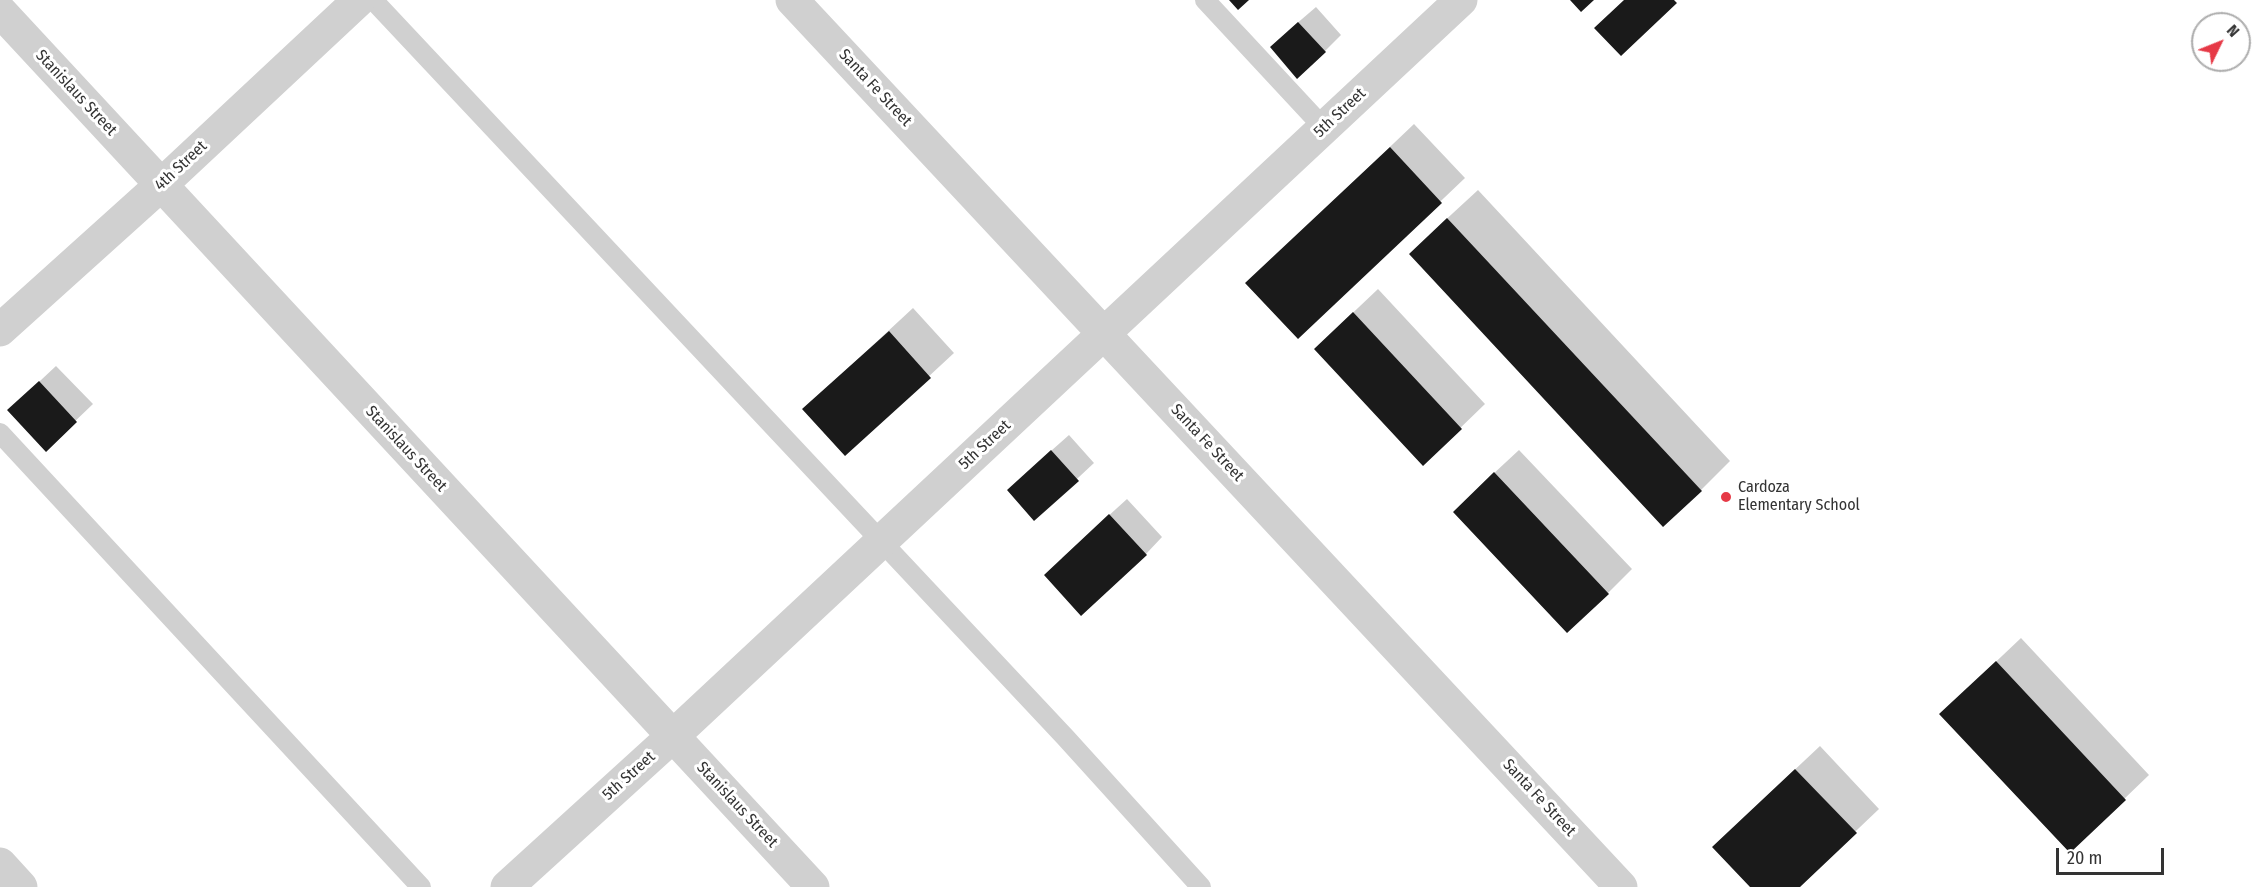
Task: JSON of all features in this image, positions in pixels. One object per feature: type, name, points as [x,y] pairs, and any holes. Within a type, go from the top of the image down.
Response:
[{"type":"street","name":"4th Street","points":[[0,330],[161,185],[359,0]]},
{"type":"street","name":"Santa Fe Street","points":[[792,0],[1621,887]]},
{"type":"street","name":"5th Street","points":[[507,887],[673,736],[1461,0]]},
{"type":"street","name":"Stanislaus Street","points":[[0,11],[813,887]]},
{"type":"street","points":[[0,864],[21,887]]},
{"type":"lane","points":[[373,0],[880,543],[1065,737],[1201,887]]},
{"type":"lane","points":[[1205,0],[1324,128]]},
{"type":"lane","points":[[0,433],[421,887]]},
{"type":"building","points":[[1229,0],[1249,0],[1238,10]]},
{"type":"building","points":[[1570,0],[1594,0],[1581,12]]},
{"type":"building","points":[[1624,0],[1674,0],[1677,3],[1621,56],[1594,28]]},
{"type":"building","points":[[1298,22],[1326,52],[1297,79],[1270,47]]},
{"type":"building","points":[[1390,147],[1442,203],[1298,339],[1245,283]]},
{"type":"building","points":[[1447,218],[1702,491],[1663,527],[1409,254]]},
{"type":"building","points":[[1353,312],[1462,429],[1423,466],[1314,349]]},
{"type":"building","points":[[889,331],[931,378],[845,456],[802,409]]},
{"type":"building","points":[[39,381],[77,422],[46,452],[7,410]]},
{"type":"building","points":[[1051,450],[1079,481],[1034,521],[1007,490]]},
{"type":"building","points":[[1494,472],[1609,594],[1567,633],[1453,512]]},
{"type":"building","points":[[1109,514],[1147,555],[1081,616],[1044,575]]},
{"type":"building","points":[[1996,661],[2126,800],[2070,853],[1939,714]]},
{"type":"building","points":[[1795,769],[1857,833],[1800,887],[1750,887],[1712,847]]},
{"type":"place","name":"Cardoza Elementary School","points":[[1726,497]]}]
